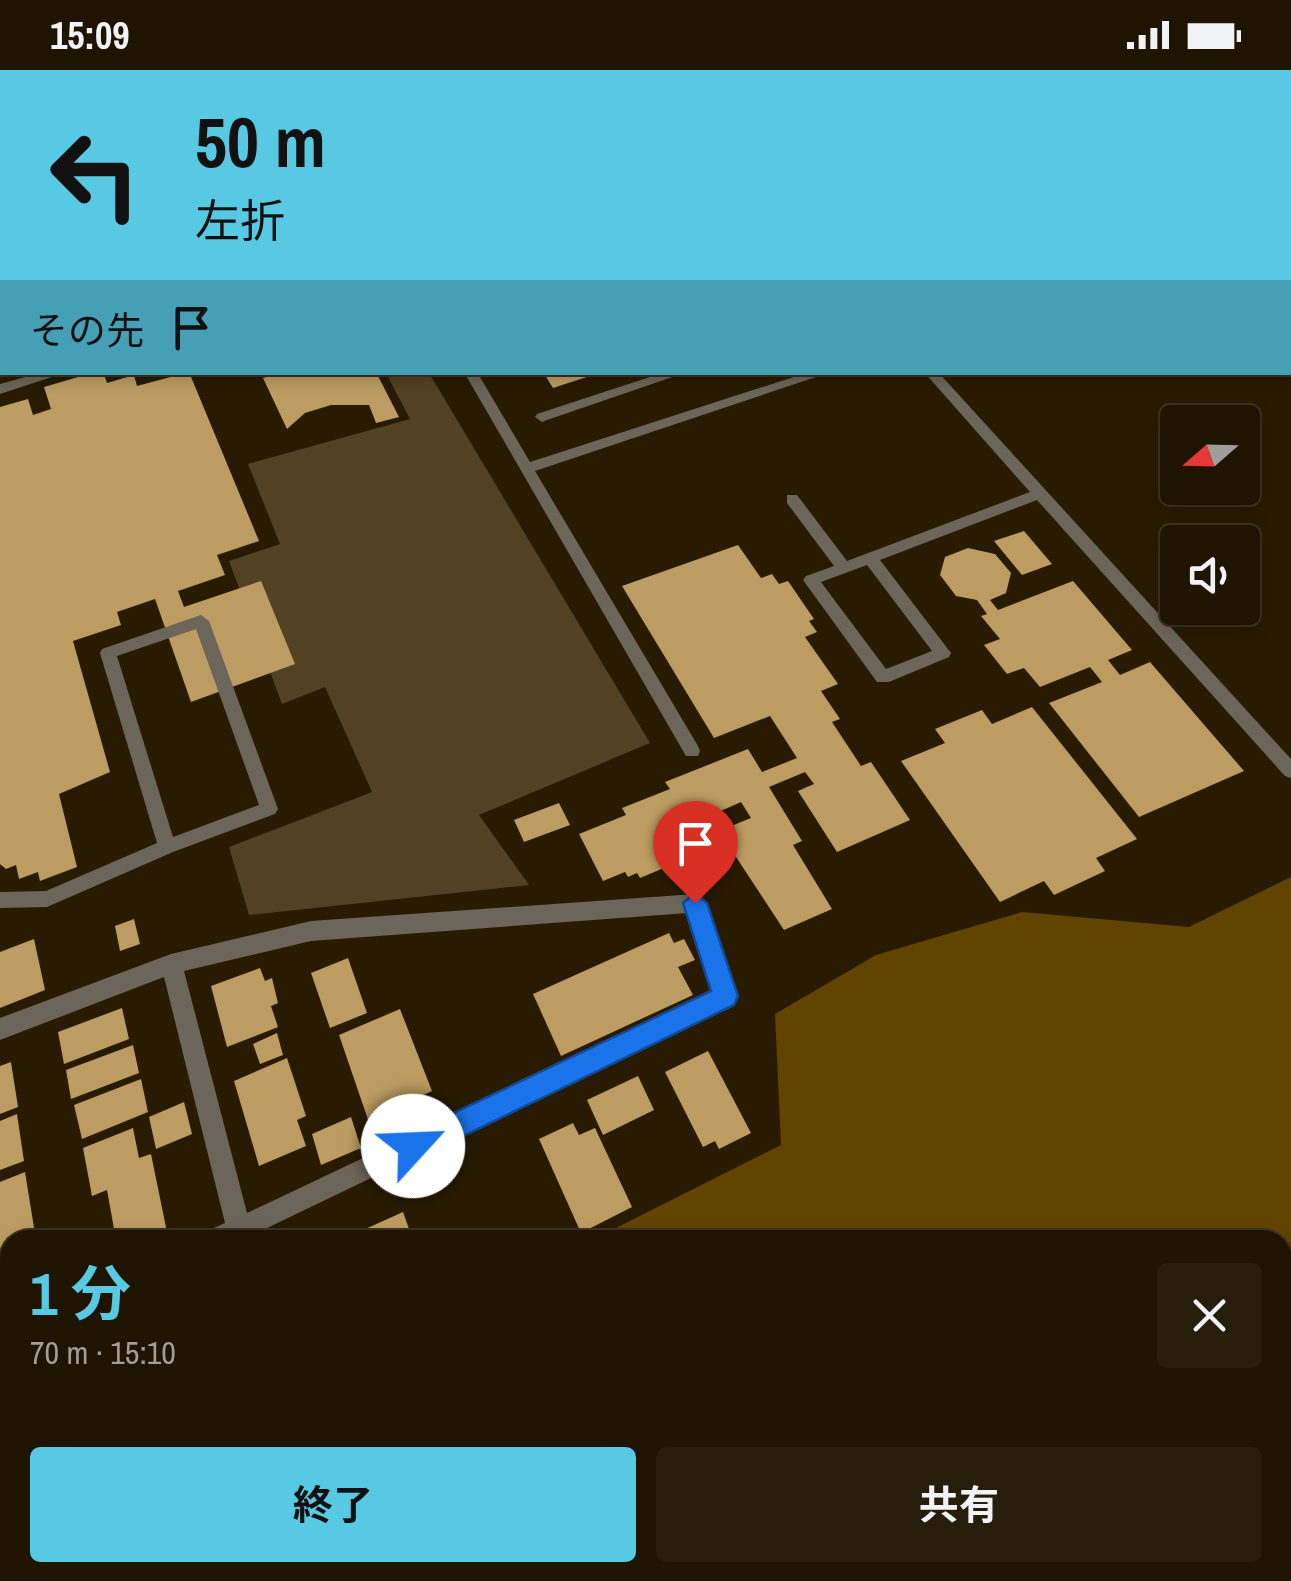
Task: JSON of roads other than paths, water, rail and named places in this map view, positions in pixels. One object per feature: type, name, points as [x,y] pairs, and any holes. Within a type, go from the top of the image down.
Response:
[{"type":"street","points":[[0,1029],[170,964],[312,931],[695,903],[725,996],[239,1230],[170,964]]},
{"type":"lane","points":[[0,390],[51,375]]},
{"type":"lane","points":[[472,375],[692,752]]},
{"type":"lane","points":[[542,418],[672,375]]},
{"type":"lane","points":[[527,468],[817,375]]},
{"type":"lane","points":[[933,375],[1291,771]]},
{"type":"lane","points":[[870,558],[943,652],[883,677],[812,580],[844,568],[870,558],[1039,494]]},
{"type":"lane","points":[[792,499],[844,568]]},
{"type":"lane","points":[[0,900],[48,899],[269,808],[201,621],[108,653],[167,847]]}]
